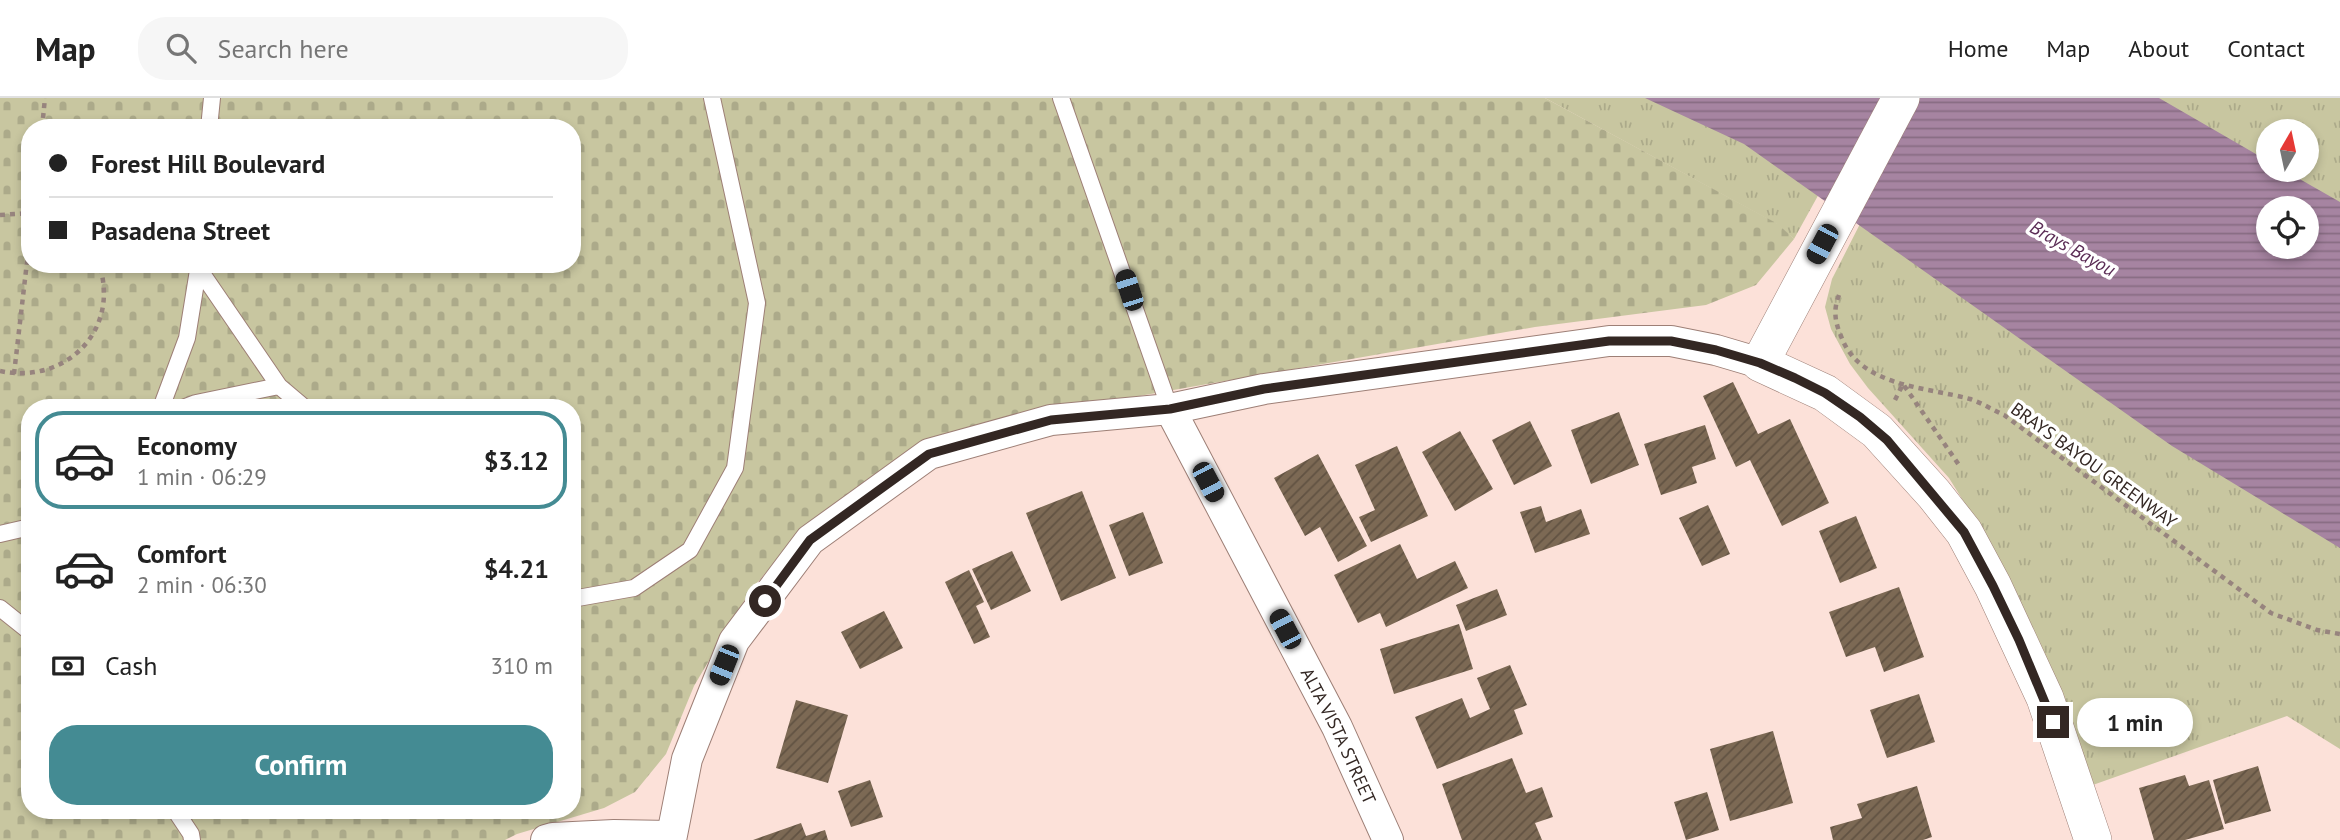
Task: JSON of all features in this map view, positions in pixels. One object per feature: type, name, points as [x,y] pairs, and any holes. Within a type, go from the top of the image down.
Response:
[{"type":"street","points":[[1760,363],[1901,98]]},
{"type":"street","points":[[546,840],[614,835],[671,838],[687,759],[734,641],[810,540],[929,454],[1051,420],[1170,409],[1264,389],[1627,339],[1691,344],[1760,363],[1825,393],[1887,440],[1964,532],[1993,586],[2045,698],[2093,840]]},
{"type":"street","name":"ALTA VISTA STREET","points":[[1170,409],[1337,727],[1388,840]]},
{"type":"lane","points":[[210,119],[212,98]]},
{"type":"lane","points":[[581,597],[634,588],[690,550],[735,468],[757,303],[712,98]]},
{"type":"lane","points":[[1061,98],[1170,409]]},
{"type":"lane","points":[[164,399],[187,338],[198,273]]},
{"type":"lane","points":[[203,273],[279,386],[294,399]]},
{"type":"lane","points":[[216,399],[279,386]]},
{"type":"lane","points":[[0,534],[21,529]]},
{"type":"lane","points":[[0,608],[21,625]]},
{"type":"lane","points":[[181,819],[192,840]]},
{"type":"path","points":[[43,119],[45,98]]},
{"type":"path","points":[[0,215],[21,214]]},
{"type":"path","points":[[14,374],[26,273]]},
{"type":"path","points":[[0,371],[14,374],[52,369],[83,347],[97,326],[104,301],[101,273]]},
{"type":"path","name":"BRAYS BAYOU GREENWAY","points":[[1843,284],[1835,306],[1836,324],[1844,346],[1875,375],[1930,392],[1972,400],[2004,415],[2272,613],[2317,630],[2340,634]]},
{"type":"path","points":[[1903,384],[1964,472]]},
{"type":"green space","points":[[0,98],[1545,98],[1778,224],[1794,239],[1756,285],[1706,305],[1535,327],[1099,403],[998,426],[806,526],[750,591],[694,686],[666,754],[635,792],[604,808],[581,815],[581,399],[21,399],[21,819],[567,819],[505,840],[0,840]]},
{"type":"green space","points":[[1545,98],[1872,98],[1794,239],[1777,224]]},
{"type":"green space","points":[[1924,98],[2340,98],[2340,749],[2287,716],[2090,786],[1990,544],[1949,478],[1868,388],[1850,364],[1831,329],[1825,307],[1832,279]]},
{"type":"water","name":"Brays Bayou","points":[[1645,98],[2159,98],[2256,154],[2256,182],[2305,182],[2340,202],[2340,548],[2172,446],[1744,144]]},
{"type":"building","points":[[1733,382],[1758,434],[1790,419],[1829,503],[1782,526],[1750,460],[1736,467],[1703,396]]},
{"type":"building","points":[[1619,412],[1639,465],[1591,484],[1571,430]]},
{"type":"building","points":[[1530,421],[1552,466],[1514,485],[1492,440]]},
{"type":"building","points":[[1705,425],[1716,459],[1692,467],[1697,483],[1661,495],[1644,444]]},
{"type":"building","points":[[1460,431],[1493,489],[1455,511],[1422,452]]},
{"type":"building","points":[[1397,446],[1428,516],[1371,542],[1359,517],[1375,510],[1355,465]]},
{"type":"building","points":[[1318,454],[1367,546],[1338,562],[1320,527],[1305,536],[1274,478]]},
{"type":"building","points":[[1082,491],[1116,578],[1061,601],[1026,513]]},
{"type":"building","points":[[1708,505],[1730,554],[1702,566],[1679,518]]},
{"type":"building","points":[[1541,506],[1546,522],[1581,509],[1590,534],[1535,553],[1520,512]]},
{"type":"building","points":[[1143,512],[1163,563],[1129,576],[1109,525]]},
{"type":"building","points":[[1856,516],[1877,568],[1840,583],[1819,531]]},
{"type":"building","points":[[1400,544],[1417,579],[1455,561],[1468,588],[1386,627],[1380,613],[1358,623],[1334,575]]},
{"type":"building","points":[[1012,551],[1031,591],[991,610],[972,569]]},
{"type":"building","points":[[969,570],[984,602],[976,606],[990,637],[974,644],[945,582]]},
{"type":"building","points":[[1899,587],[1924,657],[1884,672],[1875,647],[1846,657],[1829,612]]},
{"type":"building","points":[[1497,589],[1507,615],[1466,631],[1456,605]]},
{"type":"building","points":[[884,611],[903,648],[860,669],[841,632]]},
{"type":"building","points":[[1459,624],[1473,669],[1394,694],[1380,649]]},
{"type":"building","points":[[1510,665],[1527,705],[1514,710],[1523,734],[1437,769],[1415,717],[1462,698],[1470,718],[1490,709],[1477,678]]},
{"type":"building","points":[[1919,694],[1935,742],[1887,758],[1870,710]]},
{"type":"building","points":[[796,700],[848,715],[828,783],[776,768]]},
{"type":"building","points":[[1773,731],[1793,803],[1730,821],[1710,749]]},
{"type":"building","points":[[1512,758],[1526,793],[1542,787],[1553,817],[1535,823],[1542,840],[1462,840],[1442,784]]},
{"type":"building","points":[[2258,766],[2271,811],[2225,824],[2213,780]]},
{"type":"building","points":[[2185,775],[2189,786],[2209,780],[2224,829],[2185,840],[2154,840],[2139,788]]},
{"type":"building","points":[[870,780],[883,817],[851,827],[838,791]]},
{"type":"building","points":[[1917,786],[1932,837],[1923,840],[1833,840],[1830,827],[1862,818],[1857,804]]},
{"type":"building","points":[[1707,792],[1719,830],[1686,840],[1674,802]]},
{"type":"building","points":[[801,823],[806,836],[825,830],[828,840],[753,840]]},
{"type":"route","points":[[765,601],[810,540],[929,454],[1051,420],[1170,409],[1264,389],[1609,341],[1671,341],[1760,363],[1795,378],[1825,393],[1887,440],[1964,532],[2019,640],[2053,722]]}]
